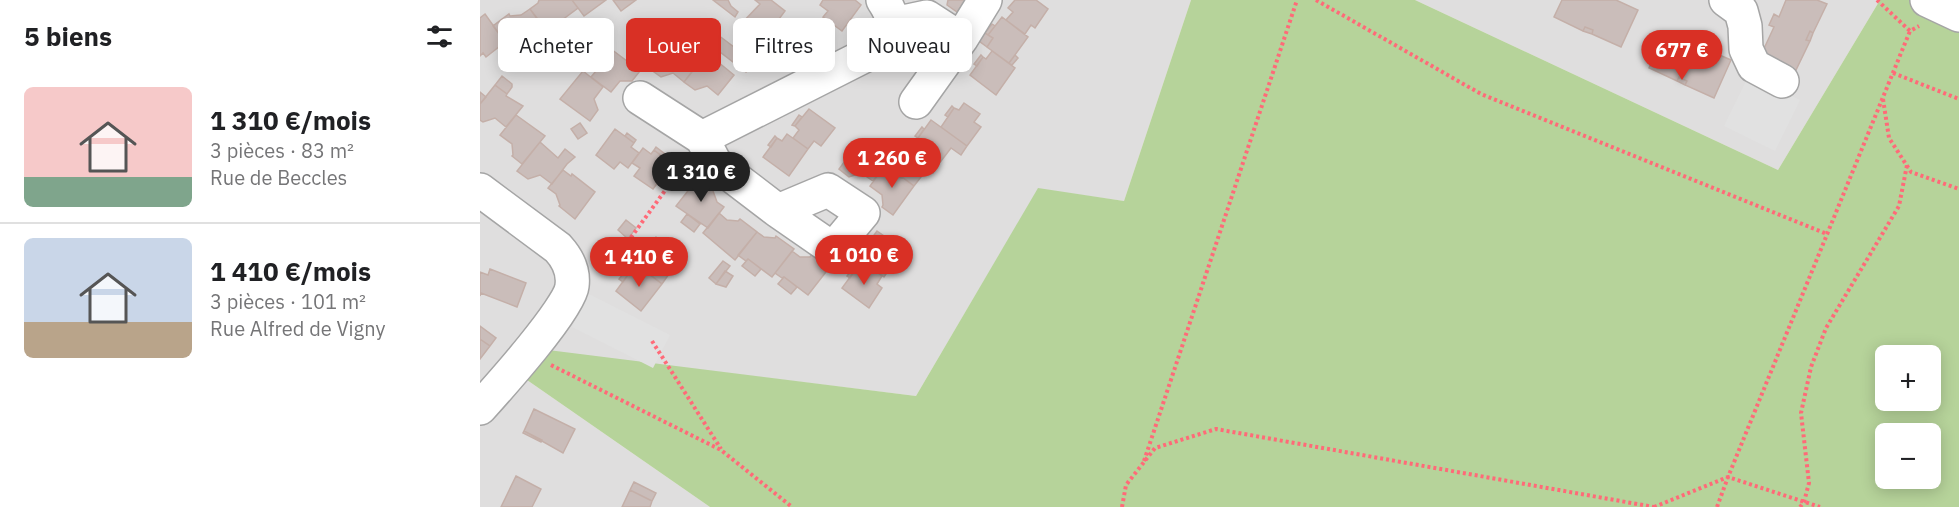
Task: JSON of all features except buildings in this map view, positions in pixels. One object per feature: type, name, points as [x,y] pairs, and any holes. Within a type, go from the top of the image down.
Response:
[{"type":"street","points":[[972,21],[985,0]]},
{"type":"street","points":[[1726,0],[1741,11],[1745,26],[1746,49],[1754,66],[1782,81]]},
{"type":"street","points":[[1927,0],[1959,15]]},
{"type":"street","points":[[702,138],[870,53],[890,34],[889,12],[929,18]]},
{"type":"street","points":[[916,102],[937,72]]},
{"type":"street","points":[[640,98],[702,138],[715,163],[778,211]]},
{"type":"street","points":[[480,190],[558,248],[566,257],[572,274],[569,298],[512,373],[480,408]]},
{"type":"path","points":[[1143,464],[1297,0]]},
{"type":"path","points":[[1316,0],[1481,94],[1827,234]]},
{"type":"path","points":[[1717,507],[1910,31]]},
{"type":"path","points":[[1893,73],[1959,99]]},
{"type":"path","points":[[1883,98],[1889,138],[1911,172],[1959,189]]},
{"type":"path","points":[[566,257],[613,251],[627,243],[702,138]]},
{"type":"path","points":[[1800,507],[1804,502],[1809,483],[1801,413],[1811,367],[1826,328],[1899,206],[1907,165]]},
{"type":"path","points":[[652,341],[721,450]]},
{"type":"path","points":[[526,353],[721,450],[792,507]]},
{"type":"path","points":[[1122,507],[1126,485],[1155,448],[1216,429],[1654,507],[1728,477],[1820,507]]},
{"type":"shaded area","points":[[480,0],[1191,0],[1124,201],[1038,189],[916,396],[548,351],[527,380],[710,507],[480,507]]},
{"type":"shaded area","points":[[1415,0],[1880,0],[1778,170]]},
{"type":"shaded area","points":[[1749,75],[1800,100],[1775,151],[1724,126]]},
{"type":"shaded area","points":[[589,294],[670,335],[653,368],[572,327]]},
{"type":"green space","points":[[1191,0],[1415,0],[1778,170],[1880,0],[1959,0],[1959,507],[710,507],[527,380],[548,350],[916,396],[1038,188],[1124,201]]}]
